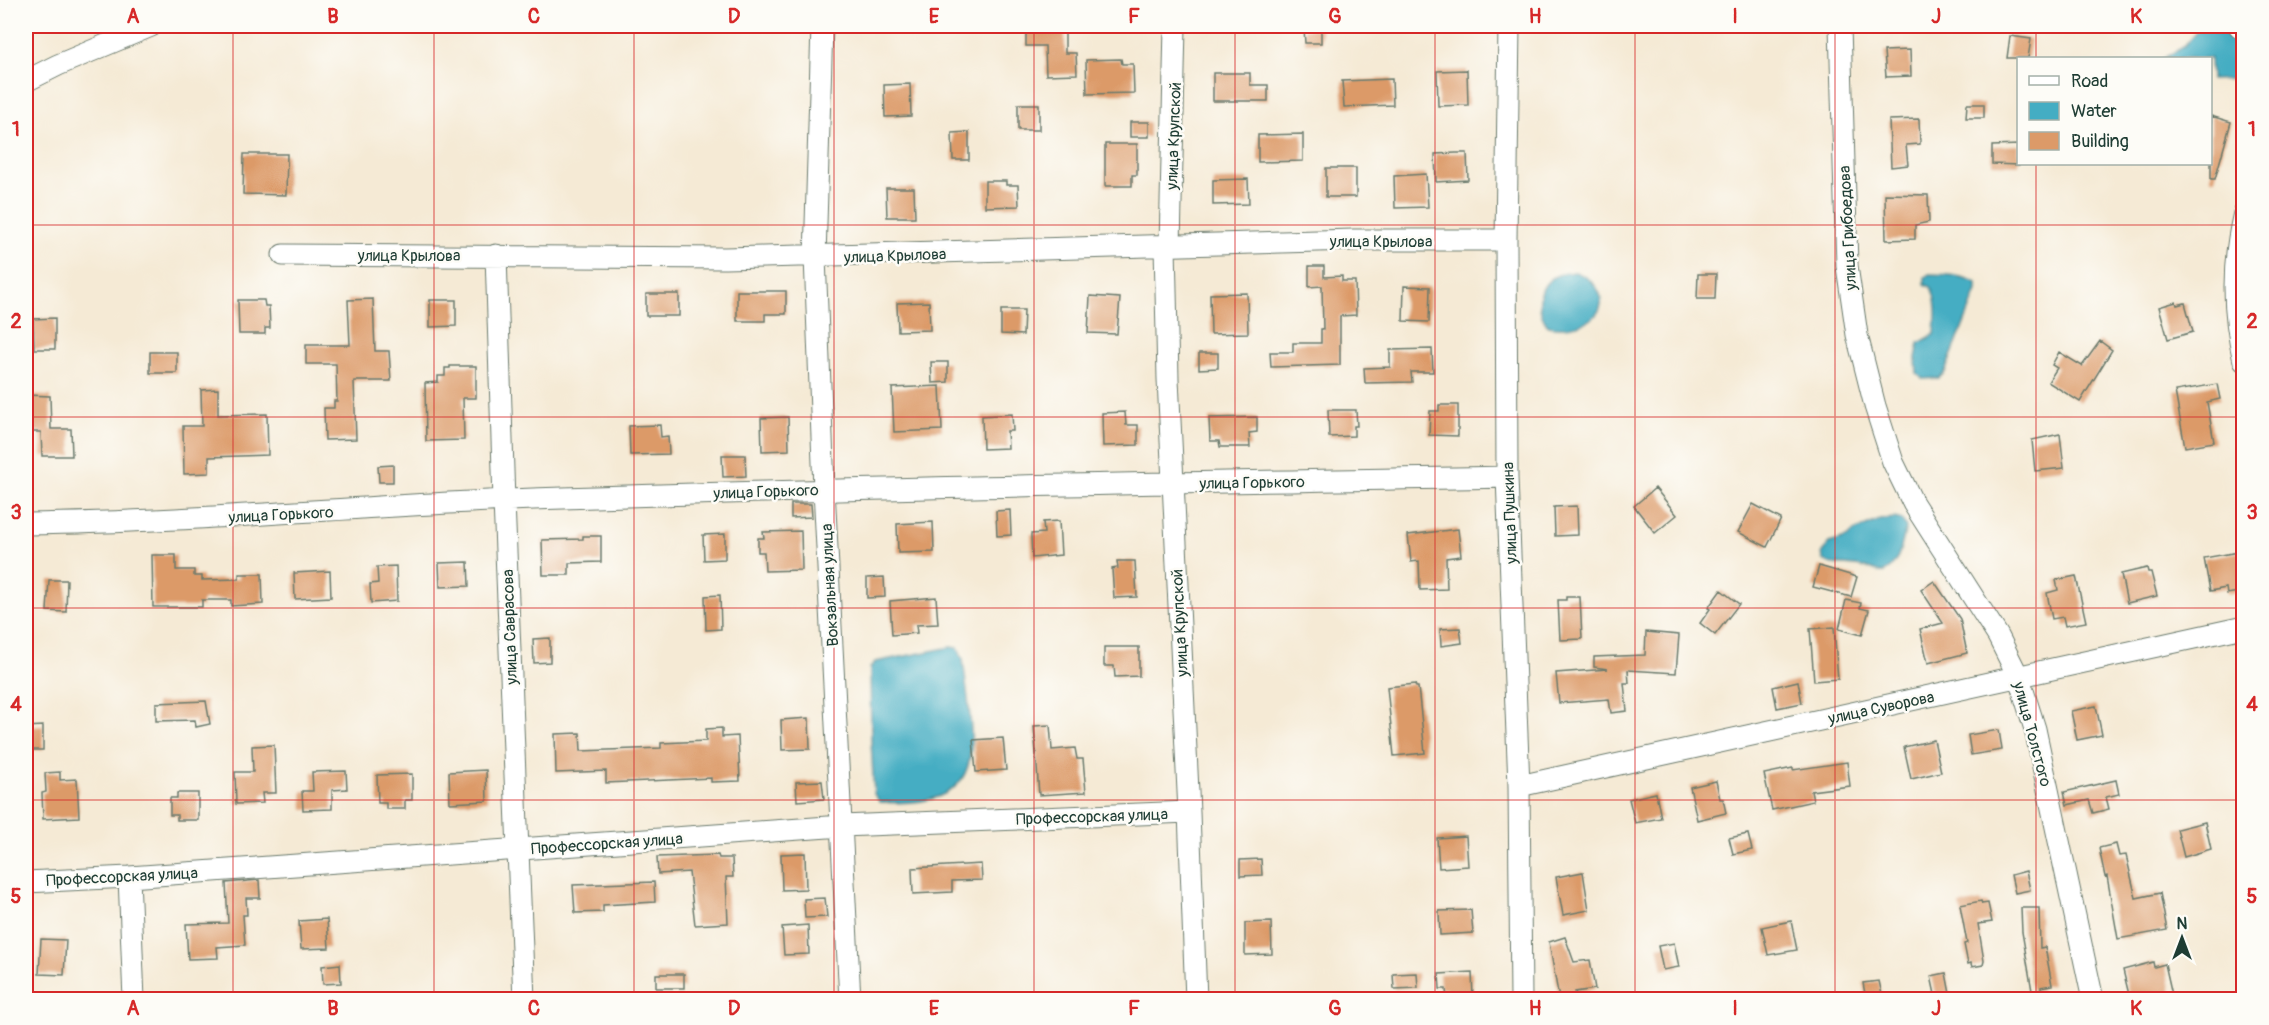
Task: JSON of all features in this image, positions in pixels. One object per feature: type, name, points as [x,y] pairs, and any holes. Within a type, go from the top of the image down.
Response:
[{"type":"street","points":[[26,81],[58,64],[151,26]]},
{"type":"street","name":"Вокзальная улица","points":[[822,26],[815,257],[824,489],[850,999]]},
{"type":"street","name":"улица Крупской","points":[[1175,26],[1168,246],[1172,483],[1196,999]]},
{"type":"street","name":"улица Пушкина","points":[[1509,26],[1506,240],[1507,477],[1519,786],[1521,999]]},
{"type":"street","name":"улица Грибоедова","points":[[1840,26],[1847,266],[1857,335],[1875,406],[1893,462]]},
{"type":"street","points":[[2239,26],[2244,30]]},
{"type":"street","points":[[2244,213],[2236,247],[2235,272],[2239,339],[2244,361]]},
{"type":"street","name":"улица Крылова","points":[[283,255],[815,257],[1354,240],[1506,240]]},
{"type":"street","name":"улица Саврасова","points":[[496,255],[524,999]]},
{"type":"street","name":"улица Толстого","points":[[1893,462],[1913,503],[1998,636],[2019,678],[2035,729],[2093,999]]},
{"type":"street","name":"улица Горького","points":[[26,524],[113,523],[504,501],[824,489],[1507,477]]},
{"type":"street","name":"улица Суворова","points":[[1519,786],[2244,627]]},
{"type":"street","name":"Профессорская улица","points":[[26,882],[129,877],[842,826],[1189,812]]},
{"type":"street","points":[[129,877],[134,999]]},
{"type":"water","points":[[2208,26],[2232,28],[2240,33],[2243,36],[2243,76],[2239,79],[2212,80],[2212,57],[2166,57],[2184,46],[2197,31]]},
{"type":"water","points":[[1575,272],[1595,285],[1600,296],[1600,308],[1591,319],[1577,325],[1548,326],[1540,306],[1545,286],[1549,280],[1558,275]]},
{"type":"water","points":[[1929,274],[1966,278],[1977,283],[1977,291],[1945,372],[1939,378],[1923,379],[1917,374],[1916,358],[1919,343],[1935,334],[1936,322],[1936,304],[1933,293],[1931,287],[1925,284],[1925,277]]},
{"type":"water","points":[[1894,518],[1902,520],[1906,527],[1897,559],[1884,572],[1857,566],[1829,564],[1823,559],[1822,552],[1830,543],[1848,537],[1854,531],[1880,520]]},
{"type":"water","points":[[951,647],[958,648],[963,659],[970,717],[971,742],[968,764],[960,782],[943,795],[917,802],[880,802],[874,794],[870,668],[875,662]]},
{"type":"building","points":[[1026,26],[1065,26],[1065,53],[1076,53],[1077,74],[1046,75],[1045,46],[1026,46]]},
{"type":"building","points":[[1304,29],[1321,29],[1321,43],[1305,43]]},
{"type":"building","points":[[2010,36],[2031,39],[2028,57],[2007,58]]},
{"type":"building","points":[[1910,50],[1911,76],[1886,77],[1884,51]]},
{"type":"building","points":[[1121,59],[1122,64],[1133,64],[1134,93],[1087,94],[1086,60]]},
{"type":"building","points":[[1467,70],[1468,105],[1438,106],[1437,71]]},
{"type":"building","points":[[1213,73],[1250,73],[1250,85],[1268,85],[1268,101],[1213,101]]},
{"type":"building","points":[[1392,79],[1393,105],[1344,107],[1342,81]]},
{"type":"building","points":[[910,84],[911,116],[885,117],[884,85]]},
{"type":"building","points":[[1018,104],[1039,104],[1039,130],[1018,130]]},
{"type":"building","points":[[1967,104],[1984,104],[1984,118],[1966,118]]},
{"type":"building","points":[[2212,116],[2231,122],[2215,179],[2211,179]]},
{"type":"building","points":[[1919,119],[1920,144],[1906,145],[1908,165],[1891,167],[1889,120]]},
{"type":"building","points":[[1130,122],[1149,122],[1149,137],[1130,137]]},
{"type":"building","points":[[969,132],[969,160],[953,160],[952,133]]},
{"type":"building","points":[[1303,134],[1303,161],[1258,162],[1258,135]]},
{"type":"building","points":[[1105,144],[1137,144],[1137,175],[1132,175],[1132,186],[1105,186]]},
{"type":"building","points":[[2017,145],[2017,165],[1992,164],[1992,146]]},
{"type":"building","points":[[1467,153],[1468,180],[1436,182],[1435,154]]},
{"type":"building","points":[[244,154],[287,154],[286,195],[243,194]]},
{"type":"building","points":[[1326,168],[1356,168],[1356,197],[1326,197]]},
{"type":"building","points":[[1426,174],[1428,207],[1395,208],[1394,176]]},
{"type":"building","points":[[1248,179],[1249,204],[1213,205],[1213,180]]},
{"type":"building","points":[[985,181],[1006,181],[1006,185],[1018,185],[1019,206],[985,207]]},
{"type":"building","points":[[886,188],[914,188],[915,217],[887,217]]},
{"type":"building","points":[[1885,194],[1928,195],[1929,222],[1915,225],[1915,239],[1886,240]]},
{"type":"building","points":[[1309,266],[1324,266],[1324,277],[1342,276],[1342,281],[1355,281],[1356,315],[1340,316],[1340,365],[1271,367],[1270,352],[1293,352],[1293,343],[1321,343],[1322,286],[1309,287]]},
{"type":"building","points":[[1698,274],[1716,274],[1715,299],[1697,299]]},
{"type":"building","points":[[1404,286],[1430,287],[1429,322],[1403,321]]},
{"type":"building","points":[[737,291],[786,291],[786,314],[765,314],[765,321],[737,321]]},
{"type":"building","points":[[1247,293],[1248,333],[1211,334],[1210,294]]},
{"type":"building","points":[[646,294],[679,294],[679,316],[646,316]]},
{"type":"building","points":[[1090,296],[1120,298],[1117,334],[1088,333]]},
{"type":"building","points":[[373,299],[375,351],[389,351],[391,381],[354,381],[356,439],[325,440],[324,408],[334,408],[334,401],[337,401],[336,364],[306,364],[306,345],[350,345],[348,300]]},
{"type":"building","points":[[238,300],[264,300],[265,306],[269,306],[270,328],[265,328],[265,334],[239,334]]},
{"type":"building","points":[[430,300],[456,300],[456,326],[430,327]]},
{"type":"building","points":[[929,302],[930,330],[898,331],[897,303]]},
{"type":"building","points":[[2176,302],[2177,305],[2185,303],[2193,332],[2168,339],[2159,307]]},
{"type":"building","points":[[1001,310],[1024,310],[1023,335],[1001,334]]},
{"type":"building","points":[[55,318],[55,349],[34,349],[33,319]]},
{"type":"building","points":[[2100,341],[2112,350],[2080,402],[2048,382],[2057,368],[2052,365],[2059,352],[2082,366]]},
{"type":"building","points":[[1432,349],[1433,372],[1411,372],[1412,382],[1365,383],[1364,368],[1390,367],[1390,350]]},
{"type":"building","points":[[150,352],[177,352],[177,373],[150,373]]},
{"type":"building","points":[[1199,353],[1218,353],[1218,368],[1199,369]]},
{"type":"building","points":[[931,362],[948,362],[948,382],[932,383]]},
{"type":"building","points":[[450,366],[476,366],[476,398],[463,398],[464,440],[426,441],[425,383],[438,382],[438,376],[445,376],[445,368],[450,368]]},
{"type":"building","points":[[2217,384],[2220,399],[2207,402],[2214,442],[2185,447],[2175,391]]},
{"type":"building","points":[[940,386],[942,430],[894,432],[892,388]]},
{"type":"building","points":[[218,389],[218,415],[267,414],[268,455],[209,457],[209,473],[184,474],[183,426],[202,426],[201,390]]},
{"type":"building","points":[[26,395],[50,396],[51,429],[71,429],[72,456],[42,456],[41,432],[26,432]]},
{"type":"building","points":[[1439,405],[1458,405],[1458,436],[1429,435],[1430,411],[1439,411]]},
{"type":"building","points":[[1328,410],[1356,410],[1357,426],[1354,426],[1354,436],[1329,437]]},
{"type":"building","points":[[1125,412],[1126,425],[1138,425],[1138,445],[1103,446],[1102,413]]},
{"type":"building","points":[[1012,414],[1013,431],[1007,431],[1008,448],[983,449],[982,416]]},
{"type":"building","points":[[788,417],[789,450],[762,451],[761,418]]},
{"type":"building","points":[[1257,417],[1257,432],[1249,433],[1250,447],[1220,447],[1219,441],[1210,441],[1209,418]]},
{"type":"building","points":[[660,425],[661,437],[668,436],[669,454],[630,455],[629,426]]},
{"type":"building","points":[[2060,434],[2064,468],[2035,471],[2032,440]]},
{"type":"building","points":[[722,455],[745,455],[746,476],[723,477]]},
{"type":"building","points":[[393,465],[393,482],[379,482],[378,466]]},
{"type":"building","points":[[1655,488],[1677,515],[1655,533],[1634,506]]},
{"type":"building","points":[[791,504],[811,504],[812,517],[791,518]]},
{"type":"building","points":[[1753,504],[1781,519],[1767,547],[1738,532]]},
{"type":"building","points":[[1577,506],[1578,535],[1555,536],[1554,507]]},
{"type":"building","points":[[1010,510],[1011,535],[997,536],[996,511]]},
{"type":"building","points":[[1059,521],[1061,555],[1032,558],[1031,534],[1044,533],[1043,522]]},
{"type":"building","points":[[933,522],[934,552],[898,553],[897,524]]},
{"type":"building","points":[[1458,529],[1461,556],[1446,558],[1447,589],[1420,590],[1419,561],[1411,562],[1408,535]]},
{"type":"building","points":[[801,531],[802,570],[765,571],[764,552],[758,552],[758,538],[764,538],[763,532]]},
{"type":"building","points":[[725,534],[725,559],[704,560],[703,535]]},
{"type":"building","points":[[583,536],[601,536],[601,562],[569,563],[569,575],[543,575],[542,540],[583,539]]},
{"type":"building","points":[[2244,551],[2244,591],[2227,594],[2226,588],[2210,591],[2204,558]]},
{"type":"building","points":[[152,555],[176,555],[176,570],[194,570],[194,576],[202,576],[202,580],[239,579],[239,574],[262,574],[263,604],[231,606],[231,600],[202,600],[202,607],[153,607]]},
{"type":"building","points":[[1117,561],[1135,561],[1137,597],[1114,598],[1112,569],[1118,568]]},
{"type":"building","points":[[468,562],[469,586],[440,587],[439,563]]},
{"type":"building","points":[[396,566],[397,601],[371,603],[370,584],[378,583],[377,567]]},
{"type":"building","points":[[1819,566],[1857,577],[1851,597],[1813,587]]},
{"type":"building","points":[[2147,568],[2148,572],[2151,572],[2157,596],[2127,603],[2121,574]]},
{"type":"building","points":[[330,571],[331,597],[295,599],[294,573]]},
{"type":"building","points":[[2076,576],[2086,622],[2065,626],[2063,617],[2052,619],[2047,593],[2058,590],[2056,580]]},
{"type":"building","points":[[884,577],[885,597],[867,598],[867,578]]},
{"type":"building","points":[[49,580],[67,580],[66,612],[47,611]]},
{"type":"building","points":[[1934,581],[1960,619],[1967,653],[1928,663],[1920,629],[1943,623],[1921,590]]},
{"type":"building","points":[[1721,590],[1739,604],[1715,635],[1700,623]]},
{"type":"building","points":[[720,595],[721,629],[706,630],[705,596]]},
{"type":"building","points":[[936,597],[938,624],[916,625],[917,633],[892,635],[890,601]]},
{"type":"building","points":[[1566,597],[1580,597],[1582,639],[1560,640],[1558,600],[1566,600]]},
{"type":"building","points":[[1846,600],[1861,603],[1860,608],[1869,610],[1862,635],[1839,629]]},
{"type":"building","points":[[1834,627],[1838,679],[1814,681],[1810,629]]},
{"type":"building","points":[[1460,628],[1462,643],[1441,646],[1440,629]]},
{"type":"building","points":[[1646,632],[1679,635],[1676,673],[1628,670],[1629,683],[1624,683],[1627,711],[1611,713],[1609,699],[1559,703],[1556,673],[1608,669],[1594,667],[1594,657],[1645,655]]},
{"type":"building","points":[[550,638],[550,662],[534,663],[533,639]]},
{"type":"building","points":[[1104,647],[1139,647],[1139,676],[1115,677],[1114,666],[1104,666]]},
{"type":"building","points":[[1798,681],[1802,703],[1777,708],[1773,687]]},
{"type":"building","points":[[1415,684],[1418,687],[1425,753],[1394,756],[1387,687]]},
{"type":"building","points":[[206,701],[210,724],[196,727],[195,720],[156,721],[156,703]]},
{"type":"building","points":[[2096,706],[2102,735],[2077,740],[2071,711]]},
{"type":"building","points":[[809,718],[810,749],[782,750],[781,720]]},
{"type":"building","points":[[1050,725],[1052,750],[1075,748],[1077,759],[1083,759],[1086,792],[1039,795],[1034,726]]},
{"type":"building","points":[[43,726],[43,750],[27,750],[26,727]]},
{"type":"building","points":[[722,728],[722,737],[738,736],[740,781],[711,782],[711,778],[606,783],[606,771],[556,773],[555,734],[580,733],[581,751],[661,748],[661,743],[706,741],[706,729]]},
{"type":"building","points":[[1999,730],[2002,750],[1971,755],[1968,735]]},
{"type":"building","points":[[1003,738],[1006,770],[976,772],[973,740]]},
{"type":"building","points":[[1934,740],[1941,772],[1911,779],[1904,747]]},
{"type":"building","points":[[274,745],[276,793],[262,793],[263,803],[236,804],[235,772],[253,772],[252,746]]},
{"type":"building","points":[[1847,762],[1850,786],[1811,791],[1813,801],[1772,810],[1764,774]]},
{"type":"building","points":[[486,770],[487,801],[450,803],[449,772]]},
{"type":"building","points":[[346,771],[347,789],[332,790],[332,809],[303,810],[302,791],[313,791],[312,772]]},
{"type":"building","points":[[60,772],[60,780],[77,779],[79,817],[43,819],[42,793],[46,792],[45,773]]},
{"type":"building","points":[[412,774],[412,800],[405,800],[405,809],[386,809],[386,803],[378,803],[377,775]]},
{"type":"building","points":[[2116,780],[2119,794],[2106,797],[2109,809],[2093,813],[2089,800],[2067,805],[2064,792]]},
{"type":"building","points":[[822,781],[824,799],[797,801],[796,782]]},
{"type":"building","points":[[1716,781],[1726,813],[1697,820],[1690,787]]},
{"type":"building","points":[[177,793],[198,793],[198,820],[177,820],[177,815],[170,815],[170,798],[177,798]]},
{"type":"building","points":[[1656,793],[1661,818],[1635,823],[1629,799]]},
{"type":"building","points":[[2205,822],[2211,849],[2184,857],[2177,829]]},
{"type":"building","points":[[1748,834],[1752,850],[1733,854],[1729,838]]},
{"type":"building","points":[[1466,836],[1468,866],[1439,868],[1437,838]]},
{"type":"building","points":[[2116,844],[2119,856],[2126,855],[2136,898],[2160,893],[2167,930],[2118,939],[2107,876],[2105,877],[2099,848]]},
{"type":"building","points":[[805,853],[806,889],[782,890],[781,854]]},
{"type":"building","points":[[718,855],[719,858],[732,858],[733,877],[726,877],[728,923],[695,925],[689,872],[658,874],[657,857]]},
{"type":"building","points":[[1261,859],[1262,875],[1240,876],[1240,860]]},
{"type":"building","points":[[981,864],[982,880],[952,881],[952,892],[913,894],[912,868]]},
{"type":"building","points":[[2026,871],[2030,890],[2015,893],[2011,875]]},
{"type":"building","points":[[1583,872],[1589,910],[1563,915],[1556,877]]},
{"type":"building","points":[[259,880],[260,898],[246,898],[247,915],[243,915],[245,945],[217,947],[218,958],[188,959],[186,924],[228,923],[226,883]]},
{"type":"building","points":[[654,882],[655,902],[603,905],[603,912],[575,913],[573,885]]},
{"type":"building","points":[[825,898],[827,917],[805,918],[804,899]]},
{"type":"building","points":[[1981,901],[1982,904],[1988,903],[1992,922],[1978,924],[1984,961],[1983,965],[1972,967],[1971,963],[1968,964],[1964,944],[1967,943],[1960,905]]},
{"type":"building","points":[[2021,908],[2039,908],[2040,948],[2045,947],[2052,985],[2041,987],[2041,990],[2032,991],[2022,932]]},
{"type":"building","points":[[1471,910],[1473,933],[1440,935],[1439,911]]},
{"type":"building","points":[[327,919],[329,948],[301,949],[299,921]]},
{"type":"building","points":[[1791,921],[1797,950],[1768,955],[1762,927]]},
{"type":"building","points":[[1271,922],[1272,954],[1245,955],[1245,923]]},
{"type":"building","points":[[808,925],[809,954],[784,955],[782,927]]},
{"type":"building","points":[[1565,937],[1574,962],[1590,960],[1595,989],[1575,992],[1576,999],[1559,999],[1549,942]]},
{"type":"building","points":[[41,939],[66,940],[64,975],[39,974]]},
{"type":"building","points":[[1674,943],[1679,967],[1663,970],[1658,946]]},
{"type":"building","points":[[2153,962],[2154,967],[2165,964],[2173,999],[2130,999],[2123,970]]},
{"type":"building","points":[[340,964],[341,983],[323,984],[322,966]]},
{"type":"building","points":[[1472,972],[1473,999],[1447,999],[1446,989],[1440,989],[1439,974]]},
{"type":"building","points":[[1417,973],[1418,988],[1394,989],[1393,974]]},
{"type":"building","points":[[1946,973],[1951,999],[1936,999],[1931,976]]},
{"type":"building","points":[[656,974],[684,974],[684,988],[656,988]]},
{"type":"building","points":[[1879,981],[1883,999],[1866,999],[1863,983]]}]
